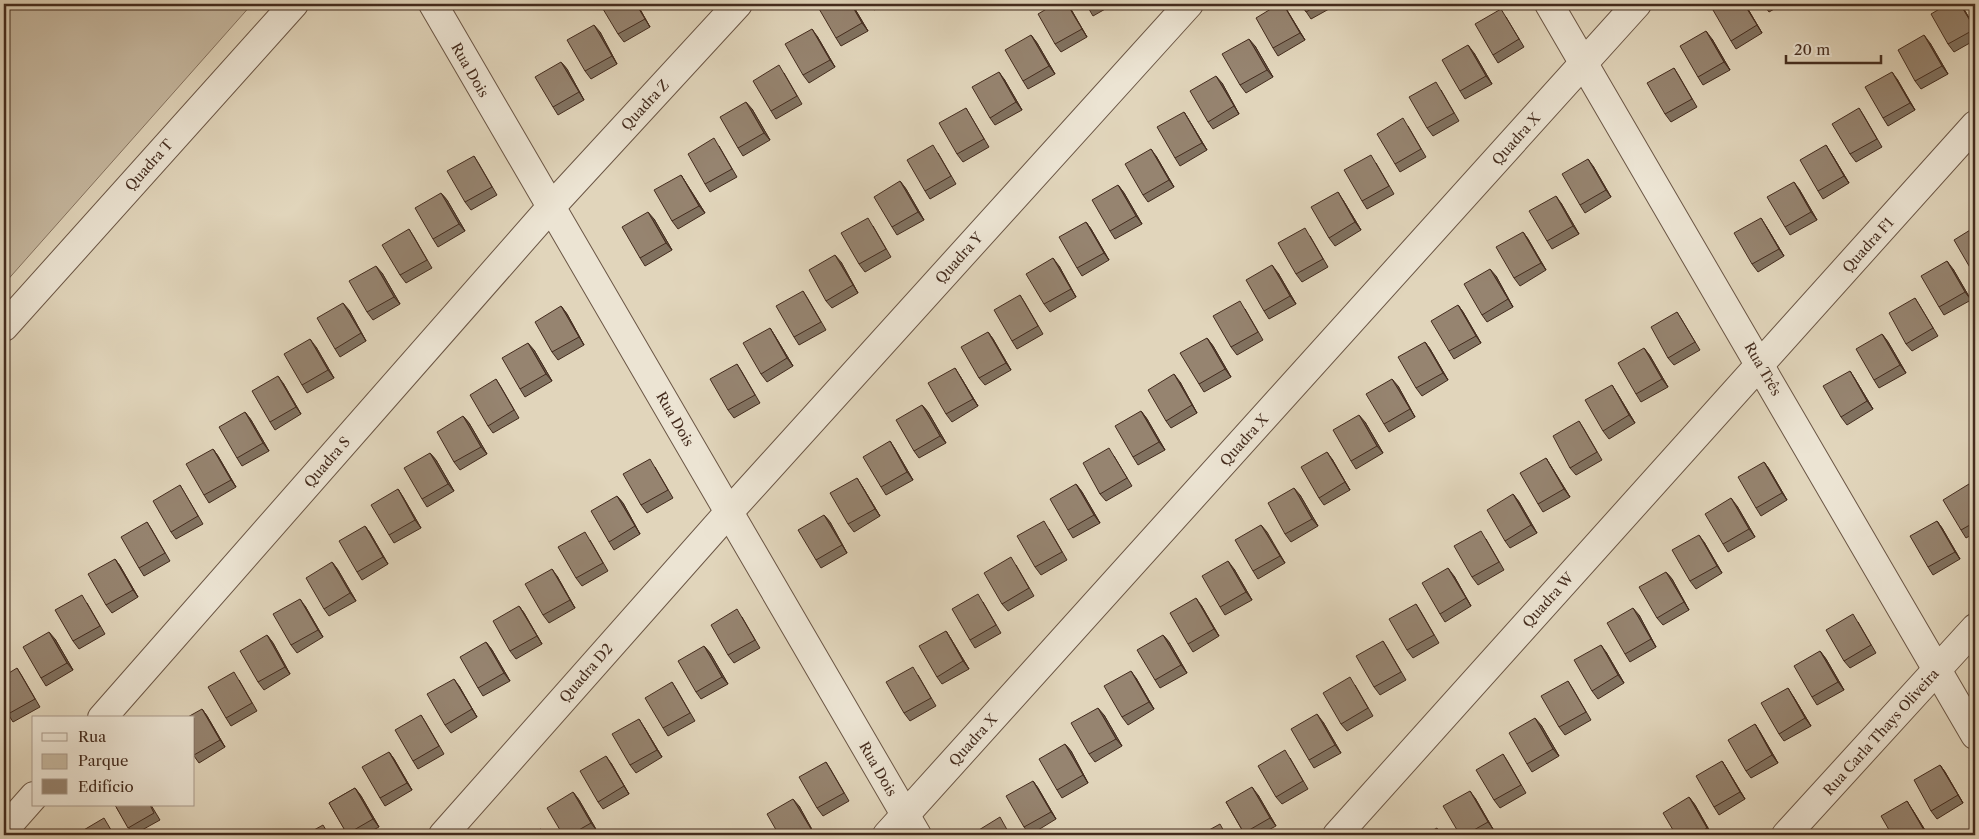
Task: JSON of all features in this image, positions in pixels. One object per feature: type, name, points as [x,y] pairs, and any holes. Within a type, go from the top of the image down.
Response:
[{"type":"street","name":"Quadra T","points":[[4,327],[294,4]]},
{"type":"street","name":"Rua Dois","points":[[433,4],[911,825]]},
{"type":"street","name":"Quadra Z","points":[[551,207],[738,4]]},
{"type":"street","name":"Quadra Y","points":[[729,512],[1189,4]]},
{"type":"street","name":"Rua Três","points":[[1549,4],[1975,735]]},
{"type":"street","name":"Quadra X","points":[[887,835],[911,825],[1636,4]]},
{"type":"street","name":"Quadra F1","points":[[1760,364],[1975,125]]},
{"type":"street","name":"Quadra S","points":[[104,716],[551,207]]},
{"type":"street","name":"Quadra W","points":[[1337,835],[1760,364]]},
{"type":"street","name":"Quadra D2","points":[[442,835],[729,512]]},
{"type":"street","name":"Rua Carla Thays Oliveira","points":[[1786,835],[1975,628]]},
{"type":"street","points":[[4,830],[32,798]]},
{"type":"green space","points":[[4,4],[252,4],[4,284]]},
{"type":"building","points":[[600,4],[636,4],[645,19],[618,34]]},
{"type":"building","points":[[824,4],[851,4],[862,23],[836,38],[818,7]]},
{"type":"building","points":[[1055,4],[1067,4],[1082,29],[1055,44],[1038,14]]},
{"type":"building","points":[[1086,4],[1096,4],[1088,8]]},
{"type":"building","points":[[1279,4],[1283,4],[1300,33],[1273,48],[1256,18]]},
{"type":"building","points":[[1301,4],[1320,4],[1306,12]]},
{"type":"building","points":[[1724,4],[1744,4],[1757,25],[1731,41],[1713,10]]},
{"type":"building","points":[[1948,4],[1960,4],[1975,29],[1948,44],[1931,14]]},
{"type":"building","points":[[1501,9],[1519,39],[1493,55],[1475,24]]},
{"type":"building","points":[[594,25],[612,56],[585,71],[567,40]]},
{"type":"building","points":[[812,29],[830,60],[803,75],[785,44]]},
{"type":"building","points":[[1706,31],[1724,62],[1698,77],[1680,46]]},
{"type":"building","points":[[1031,35],[1049,66],[1023,81],[1005,50]]},
{"type":"building","points":[[1924,35],[1942,66],[1915,81],[1898,50]]},
{"type":"building","points":[[1249,39],[1267,70],[1240,85],[1222,54]]},
{"type":"building","points":[[1468,45],[1486,76],[1460,91],[1442,60]]},
{"type":"building","points":[[561,62],[579,92],[553,107],[535,77]]},
{"type":"building","points":[[779,65],[797,96],[771,111],[753,81]]},
{"type":"building","points":[[1674,68],[1692,99],[1665,114],[1647,83]]},
{"type":"building","points":[[999,72],[1016,102],[990,118],[972,87]]},
{"type":"building","points":[[1892,72],[1910,103],[1883,118],[1865,87]]},
{"type":"building","points":[[1216,76],[1234,106],[1208,122],[1190,91]]},
{"type":"building","points":[[1436,82],[1454,113],[1427,128],[1409,97]]},
{"type":"building","points":[[746,102],[764,133],[738,148],[720,117]]},
{"type":"building","points":[[966,108],[984,139],[957,154],[939,123]]},
{"type":"building","points":[[1859,108],[1877,139],[1850,154],[1832,124]]},
{"type":"building","points":[[1184,112],[1202,143],[1175,158],[1157,127]]},
{"type":"building","points":[[1403,118],[1421,149],[1395,164],[1377,134]]},
{"type":"building","points":[[714,138],[732,169],[705,184],[688,154]]},
{"type":"building","points":[[933,145],[951,176],[925,191],[907,160]]},
{"type":"building","points":[[1826,145],[1844,176],[1818,191],[1800,160]]},
{"type":"building","points":[[1151,149],[1169,180],[1143,195],[1125,164]]},
{"type":"building","points":[[1371,155],[1389,186],[1362,201],[1344,170]]},
{"type":"building","points":[[474,156],[492,187],[465,202],[447,171]]},
{"type":"building","points":[[1588,159],[1606,190],[1580,205],[1562,174]]},
{"type":"building","points":[[681,175],[699,206],[672,221],[654,190]]},
{"type":"building","points":[[900,181],[918,212],[892,227],[874,197]]},
{"type":"building","points":[[1794,182],[1811,212],[1785,227],[1767,197]]},
{"type":"building","points":[[1118,185],[1136,216],[1110,231],[1092,200]]},
{"type":"building","points":[[1338,192],[1355,222],[1329,238],[1311,207]]},
{"type":"building","points":[[441,193],[459,224],[433,239],[415,208]]},
{"type":"building","points":[[1556,196],[1573,226],[1547,241],[1529,211]]},
{"type":"building","points":[[648,212],[666,243],[640,258],[622,227]]},
{"type":"building","points":[[868,218],[886,249],[859,264],[841,233]]},
{"type":"building","points":[[1761,218],[1779,249],[1752,264],[1734,233]]},
{"type":"building","points":[[1086,222],[1104,253],[1077,268],[1059,237]]},
{"type":"building","points":[[1975,227],[1975,269],[1972,271],[1954,240]]},
{"type":"building","points":[[1305,228],[1323,259],[1296,274],[1278,243]]},
{"type":"building","points":[[409,229],[427,260],[400,275],[382,245]]},
{"type":"building","points":[[1523,232],[1541,263],[1514,278],[1496,247]]},
{"type":"building","points":[[835,255],[853,285],[826,301],[809,270]]},
{"type":"building","points":[[1053,258],[1071,289],[1044,304],[1026,274]]},
{"type":"building","points":[[1947,261],[1965,292],[1939,307],[1921,276]]},
{"type":"building","points":[[1272,265],[1290,296],[1264,311],[1246,280]]},
{"type":"building","points":[[376,266],[394,297],[367,312],[349,281]]},
{"type":"building","points":[[1490,269],[1508,299],[1482,315],[1464,284]]},
{"type":"building","points":[[803,291],[821,322],[794,337],[776,306]]},
{"type":"building","points":[[1020,295],[1038,326],[1012,341],[994,310]]},
{"type":"building","points":[[1915,298],[1933,328],[1906,344],[1889,313]]},
{"type":"building","points":[[1240,301],[1258,332],[1231,347],[1213,316]]},
{"type":"building","points":[[343,303],[361,333],[335,349],[317,318]]},
{"type":"building","points":[[1458,305],[1476,336],[1449,351],[1431,321]]},
{"type":"building","points":[[561,306],[579,337],[552,352],[535,322]]},
{"type":"building","points":[[1677,312],[1695,342],[1668,358],[1651,327]]},
{"type":"building","points":[[770,328],[787,358],[761,374],[743,343]]},
{"type":"building","points":[[988,332],[1006,363],[979,378],[961,347]]},
{"type":"building","points":[[1882,334],[1900,365],[1874,380],[1856,349]]},
{"type":"building","points":[[1207,338],[1225,369],[1199,384],[1180,353]]},
{"type":"building","points":[[310,339],[328,370],[302,385],[284,354]]},
{"type":"building","points":[[1425,342],[1443,373],[1416,388],[1398,357]]},
{"type":"building","points":[[528,343],[546,374],[520,389],[502,358]]},
{"type":"building","points":[[1644,348],[1662,379],[1636,394],[1618,363]]},
{"type":"building","points":[[737,364],[755,395],[728,410],[710,379]]},
{"type":"building","points":[[955,368],[973,399],[946,414],[928,383]]},
{"type":"building","points":[[1850,371],[1867,401],[1841,417],[1823,386]]},
{"type":"building","points":[[1174,374],[1192,405],[1166,421],[1148,390]]},
{"type":"building","points":[[278,376],[296,407],[270,422],[252,391]]},
{"type":"building","points":[[496,379],[514,410],[488,426],[470,395]]},
{"type":"building","points":[[1392,379],[1410,409],[1384,424],[1366,394]]},
{"type":"building","points":[[1612,385],[1629,415],[1603,431],[1585,400]]},
{"type":"building","points":[[922,405],[940,436],[914,451],[896,420]]},
{"type":"building","points":[[1141,411],[1159,442],[1133,457],[1115,426]]},
{"type":"building","points":[[245,412],[263,443],[237,458],[219,427]]},
{"type":"building","points":[[1359,415],[1377,446],[1351,461],[1333,430]]},
{"type":"building","points":[[463,416],[481,447],[454,462],[437,432]]},
{"type":"building","points":[[1579,421],[1597,452],[1570,468],[1553,436]]},
{"type":"building","points":[[890,441],[907,472],[881,487],[863,457]]},
{"type":"building","points":[[1109,448],[1127,478],[1100,494],[1083,463]]},
{"type":"building","points":[[213,449],[231,480],[204,495],[186,464]]},
{"type":"building","points":[[1327,452],[1345,482],[1319,498],[1301,467]]},
{"type":"building","points":[[430,453],[448,484],[422,499],[404,468]]},
{"type":"building","points":[[1546,458],[1564,489],[1538,504],[1520,473]]},
{"type":"building","points":[[650,459],[668,490],[641,505],[623,474]]},
{"type":"building","points":[[1764,462],[1782,493],[1756,508],[1738,477]]},
{"type":"building","points":[[857,478],[875,509],[848,524],[830,493]]},
{"type":"building","points":[[1076,484],[1094,515],[1068,530],[1050,499]]},
{"type":"building","points":[[1969,484],[1975,494],[1975,522],[1961,530],[1943,500]]},
{"type":"building","points":[[180,485],[198,516],[171,532],[153,501]]},
{"type":"building","points":[[1294,488],[1312,519],[1285,534],[1268,503]]},
{"type":"building","points":[[398,489],[415,520],[389,535],[371,505]]},
{"type":"building","points":[[1513,494],[1531,525],[1505,541],[1487,510]]},
{"type":"building","points":[[617,496],[635,526],[609,542],[591,511]]},
{"type":"building","points":[[1731,498],[1749,529],[1723,544],[1705,514]]},
{"type":"building","points":[[824,515],[842,545],[816,560],[798,530]]},
{"type":"building","points":[[1044,521],[1062,552],[1035,567],[1017,536]]},
{"type":"building","points":[[1937,521],[1955,552],[1928,567],[1910,536]]},
{"type":"building","points":[[147,522],[165,553],[139,568],[121,537]]},
{"type":"building","points":[[1261,525],[1280,556],[1253,571],[1235,540]]},
{"type":"building","points":[[365,526],[383,557],[357,572],[339,541]]},
{"type":"building","points":[[1481,531],[1499,562],[1472,577],[1454,546]]},
{"type":"building","points":[[585,532],[603,563],[576,578],[558,547]]},
{"type":"building","points":[[1699,535],[1717,566],[1690,581],[1672,550]]},
{"type":"building","points":[[1011,557],[1029,588],[1002,604],[984,573]]},
{"type":"building","points":[[115,559],[133,590],[106,605],[88,574]]},
{"type":"building","points":[[1228,561],[1246,592],[1220,607],[1202,576]]},
{"type":"building","points":[[332,562],[350,593],[324,609],[306,578]]},
{"type":"building","points":[[1448,568],[1466,598],[1440,614],[1422,583]]},
{"type":"building","points":[[552,569],[570,600],[543,615],[525,584]]},
{"type":"building","points":[[1666,572],[1684,602],[1657,618],[1639,587]]},
{"type":"building","points":[[978,594],[996,625],[970,640],[952,609]]},
{"type":"building","points":[[82,595],[100,626],[73,641],[55,610]]},
{"type":"building","points":[[1196,598],[1214,629],[1188,644],[1170,613]]},
{"type":"building","points":[[300,599],[318,630],[291,645],[273,614]]},
{"type":"building","points":[[1416,604],[1434,635],[1407,650],[1389,619]]},
{"type":"building","points":[[519,606],[537,636],[510,651],[493,621]]},
{"type":"building","points":[[1633,608],[1651,639],[1625,654],[1607,623]]},
{"type":"building","points":[[737,609],[755,640],[728,655],[711,625]]},
{"type":"building","points":[[1853,614],[1871,645],[1844,661],[1826,630]]},
{"type":"building","points":[[946,631],[963,661],[937,677],[919,646]]},
{"type":"building","points":[[49,632],[67,663],[41,678],[23,647]]},
{"type":"building","points":[[267,635],[285,667],[258,682],[240,651]]},
{"type":"building","points":[[1163,635],[1181,665],[1155,680],[1137,650]]},
{"type":"building","points":[[1383,641],[1401,672],[1374,687],[1356,656]]},
{"type":"building","points":[[486,642],[504,673],[478,688],[460,657]]},
{"type":"building","points":[[1601,645],[1618,675],[1592,691],[1574,660]]},
{"type":"building","points":[[704,646],[722,677],[696,692],[678,661]]},
{"type":"building","points":[[1820,651],[1838,682],[1812,697],[1794,666]]},
{"type":"building","points":[[913,667],[931,698],[904,713],[886,682]]},
{"type":"building","points":[[17,668],[35,699],[8,714],[4,708],[4,676]]},
{"type":"building","points":[[1131,671],[1149,702],[1122,717],[1104,686]]},
{"type":"building","points":[[234,672],[252,703],[226,718],[208,687]]},
{"type":"building","points":[[1350,677],[1368,708],[1341,724],[1323,693]]},
{"type":"building","points":[[454,679],[472,709],[445,725],[427,694]]},
{"type":"building","points":[[1568,681],[1586,712],[1559,727],[1541,696]]},
{"type":"building","points":[[672,682],[690,713],[663,728],[645,698]]},
{"type":"building","points":[[1788,688],[1805,718],[1779,734],[1761,703]]},
{"type":"building","points":[[1098,708],[1116,739],[1089,754],[1071,723]]},
{"type":"building","points":[[202,709],[220,740],[195,754],[195,716],[190,716]]},
{"type":"building","points":[[1317,714],[1335,745],[1309,760],[1291,729]]},
{"type":"building","points":[[421,715],[439,746],[413,761],[395,730]]},
{"type":"building","points":[[1535,718],[1553,749],[1527,764],[1509,733]]},
{"type":"building","points":[[639,719],[657,750],[630,765],[612,734]]},
{"type":"building","points":[[1755,724],[1772,755],[1746,771],[1728,740]]},
{"type":"building","points":[[1065,744],[1083,775],[1057,790],[1039,759]]},
{"type":"building","points":[[1285,750],[1303,781],[1276,797],[1258,766]]},
{"type":"building","points":[[389,752],[407,783],[380,798],[362,767]]},
{"type":"building","points":[[1503,754],[1521,785],[1494,800],[1476,770]]},
{"type":"building","points":[[606,756],[624,786],[598,802],[580,771]]},
{"type":"building","points":[[1722,761],[1740,792],[1714,807],[1696,776]]},
{"type":"building","points":[[826,762],[844,793],[817,808],[799,777]]},
{"type":"building","points":[[1940,765],[1958,795],[1931,811],[1914,780]]},
{"type":"building","points":[[1033,781],[1051,812],[1024,827],[1006,796]]},
{"type":"building","points":[[1252,787],[1270,818],[1244,833],[1226,802]]},
{"type":"building","points":[[355,788],[373,819],[347,834],[329,803]]},
{"type":"building","points":[[1470,791],[1488,822],[1465,835],[1460,835],[1443,806]]},
{"type":"building","points":[[573,792],[591,823],[570,835],[563,835],[547,808]]},
{"type":"building","points":[[1689,797],[1707,828],[1695,835],[1676,835],[1663,813]]},
{"type":"building","points":[[793,799],[811,829],[800,835],[779,835],[767,814]]},
{"type":"building","points":[[1907,801],[1925,832],[1919,835],[1892,835],[1881,816]]},
{"type":"building","points":[[116,806],[150,806],[154,813],[128,828]]},
{"type":"building","points":[[1000,817],[1010,835],[975,835],[974,833]]},
{"type":"building","points":[[104,818],[114,835],[77,834]]},
{"type":"building","points":[[1220,824],[1226,835],[1200,835]]},
{"type":"building","points":[[323,825],[329,835],[305,835]]},
{"type":"building","points":[[1437,828],[1441,835],[1424,835]]},
{"type":"building","points":[[541,829],[545,835],[529,835]]}]
